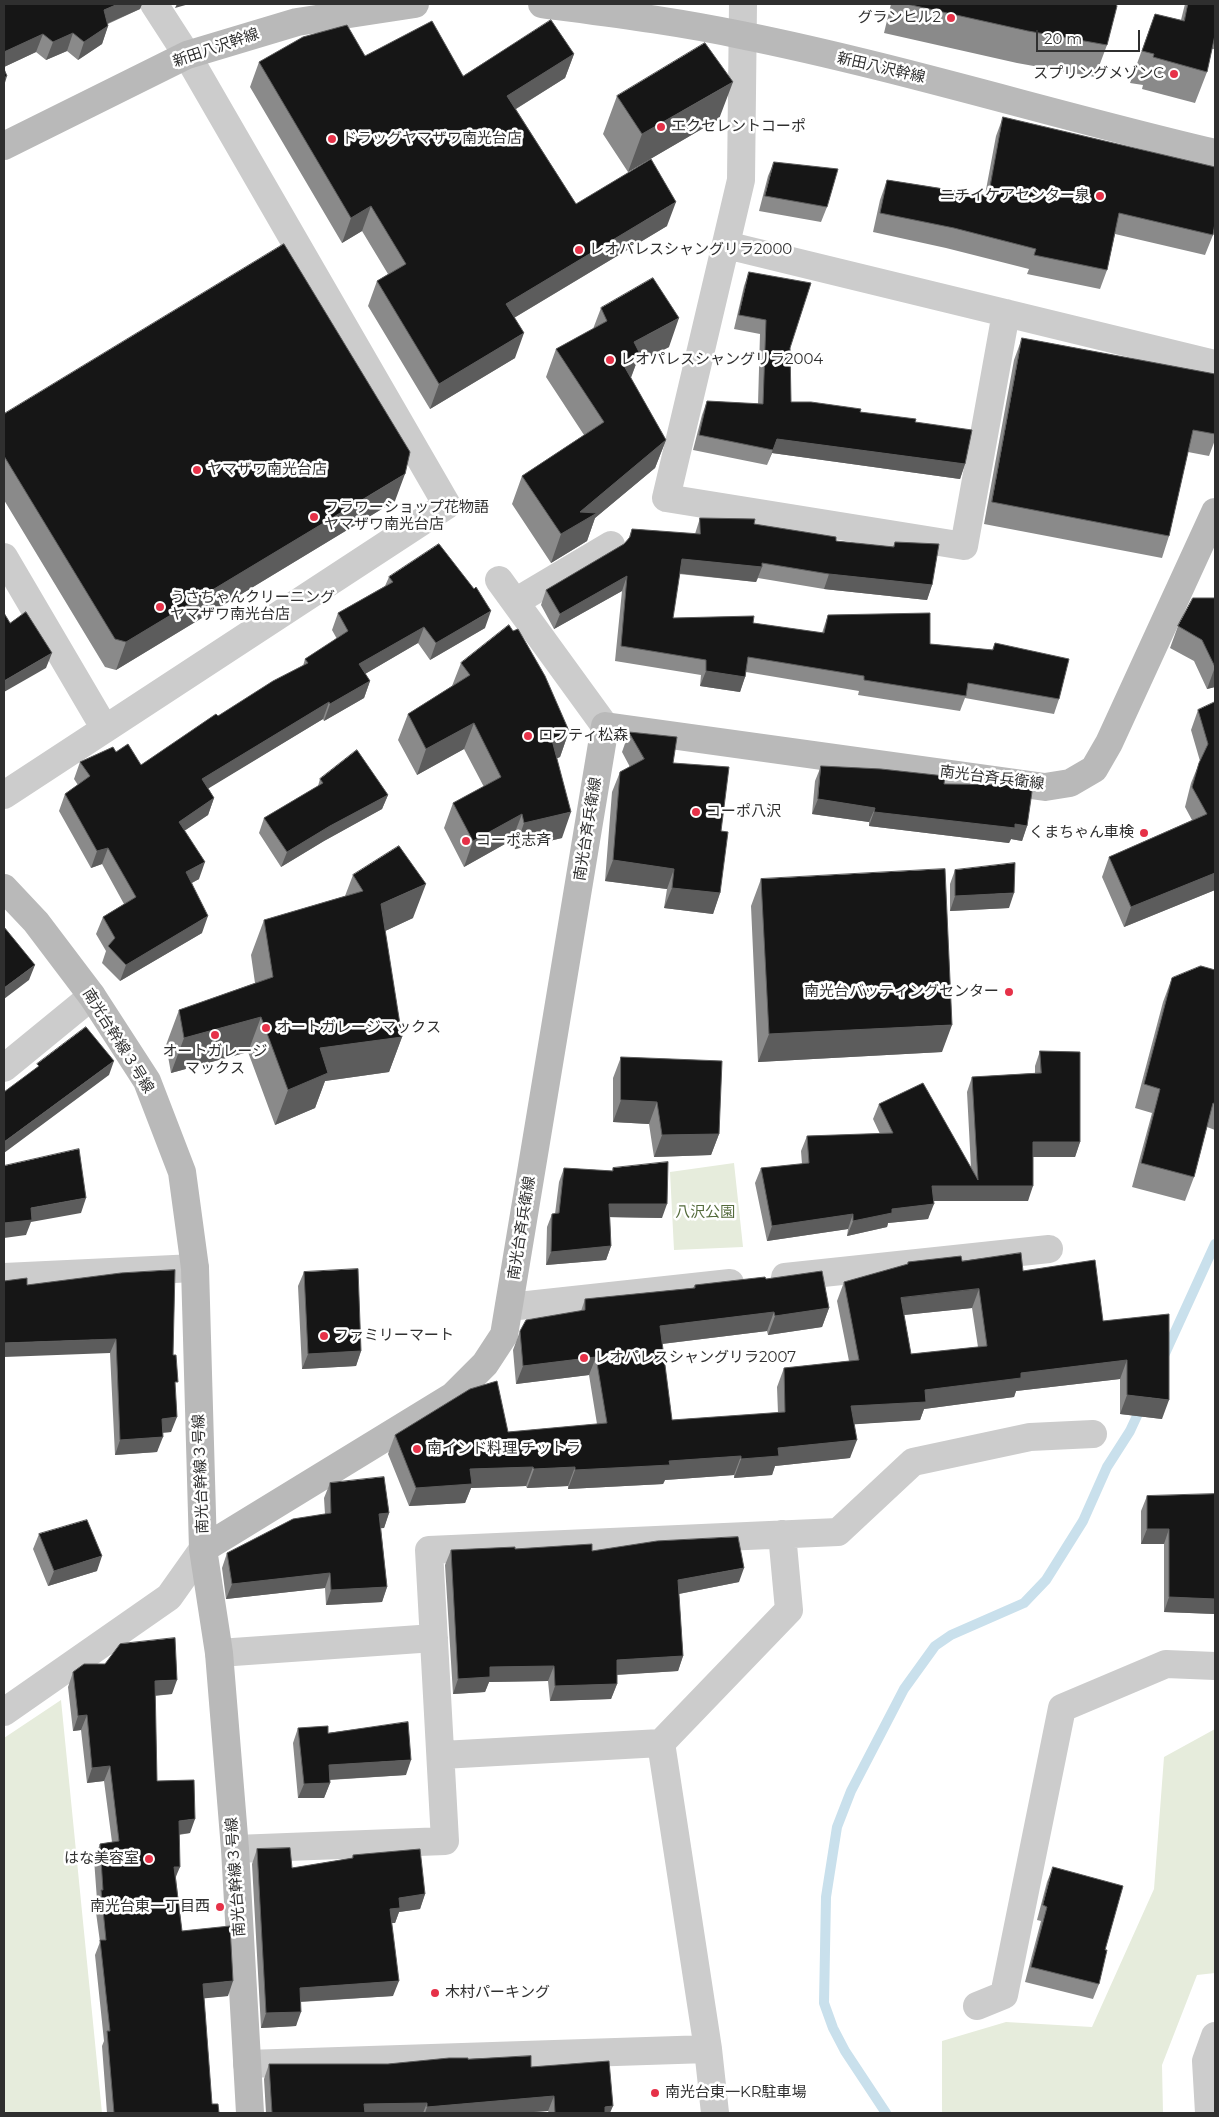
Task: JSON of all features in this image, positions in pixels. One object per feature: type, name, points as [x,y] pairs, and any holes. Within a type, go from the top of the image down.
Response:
[{"type":"street","points":[[4,795],[447,505],[187,55],[154,4]]},
{"type":"street","name":"新田八沢幹線","points":[[4,146],[187,55],[297,22],[415,4]]},
{"type":"street","name":"新田八沢幹線","points":[[542,4],[674,22],[743,35],[984,93],[1215,153]]},
{"type":"street","points":[[743,4],[741,180],[666,498],[964,546],[1006,313]]},
{"type":"street","points":[[726,245],[1215,364]]},
{"type":"street","name":"南光台斉兵衛線","points":[[203,1549],[453,1396],[485,1364],[504,1335],[605,726],[1045,787],[1070,782],[1094,769],[1109,743],[1215,512]]},
{"type":"street","points":[[515,602],[611,545]]},
{"type":"street","points":[[4,557],[105,729]]},
{"type":"street","points":[[499,580],[605,726]]},
{"type":"street","name":"南光台幹線３号線","points":[[4,888],[36,922],[92,996],[147,1081],[182,1172],[195,1268],[203,1549],[219,1653],[235,1849],[250,2113]]},
{"type":"street","points":[[4,1068],[92,996]]},
{"type":"street","points":[[509,1307],[1049,1249]]},
{"type":"street","points":[[4,1277],[195,1268]]},
{"type":"street","points":[[235,1849],[445,1841],[442,1755],[429,1550],[838,1532],[913,1462],[1030,1437],[1093,1434]]},
{"type":"street","points":[[442,1755],[660,1743],[789,1610],[782,1534]]},
{"type":"street","points":[[4,1712],[169,1597],[203,1549]]},
{"type":"street","points":[[219,1653],[434,1638]]},
{"type":"street","points":[[977,2006],[1004,1995],[1062,1708],[1166,1664],[1215,1666]]},
{"type":"street","points":[[660,1743],[708,2049],[715,2113]]},
{"type":"street","points":[[1209,2113],[1206,2061],[1215,2036]]},
{"type":"street","points":[[247,2064],[708,2049]]},
{"type":"green space","name":"八沢公園","points":[[734,1163],[743,1247],[674,1250],[670,1172]]},
{"type":"green space","points":[[61,1700],[102,2113],[4,2113],[4,1738]]},
{"type":"green space","points":[[1215,1729],[1215,1973],[1197,1975],[1162,2065],[1163,2113],[942,2113],[942,2041],[1006,2022],[1092,2027],[1154,1889],[1164,1757]]},
{"type":"building","points":[[4,4],[118,4],[104,10],[108,26],[84,42],[73,33],[53,42],[43,34],[4,52]]},
{"type":"building","points":[[907,4],[1116,4],[1117,6],[1107,45],[1028,31]]},
{"type":"building","points":[[1188,4],[1215,4],[1215,35],[1207,72],[1153,57],[1154,54],[1142,51],[1155,14],[1184,21]]},
{"type":"building","points":[[551,20],[574,54],[507,96],[576,204],[651,159],[676,202],[506,304],[524,333],[439,384],[377,281],[406,264],[371,206],[351,218],[259,62],[303,37],[347,25],[365,56],[432,21],[463,76]]},
{"type":"building","points":[[705,43],[733,82],[642,134],[617,96]]},
{"type":"building","points":[[1003,117],[1215,167],[1215,223],[1213,235],[1119,213],[1107,270],[1034,255],[1036,249],[954,228],[880,213],[887,180],[988,196]]},
{"type":"building","points":[[774,162],[838,169],[827,207],[765,196]]},
{"type":"building","points":[[284,244],[410,452],[405,474],[126,642],[115,639],[4,456],[4,414]]},
{"type":"building","points":[[749,272],[811,283],[790,348],[791,402],[811,402],[861,409],[860,412],[916,419],[915,422],[972,430],[965,464],[777,439],[773,450],[699,435],[707,401],[763,404],[766,320],[739,315]]},
{"type":"building","points":[[653,278],[679,318],[634,342],[640,354],[623,364],[666,440],[580,512],[597,513],[561,534],[522,476],[604,422],[556,349],[607,321],[601,308]]},
{"type":"building","points":[[1022,338],[1215,374],[1215,434],[1193,430],[1169,536],[992,502]]},
{"type":"building","points":[[700,518],[755,519],[754,524],[836,537],[836,541],[894,547],[895,542],[939,544],[932,585],[829,574],[762,563],[762,567],[682,559],[673,618],[754,616],[753,623],[824,633],[828,615],[930,613],[930,644],[993,650],[995,643],[1069,659],[1059,699],[968,683],[966,696],[864,680],[864,676],[748,657],[745,677],[706,671],[706,660],[621,646],[627,576],[560,614],[546,590],[624,544],[630,537],[632,529],[700,534]]},
{"type":"building","points":[[439,544],[474,589],[476,587],[491,611],[436,643],[424,627],[359,664],[370,681],[330,704],[329,702],[202,779],[214,798],[179,822],[205,862],[186,872],[208,916],[126,965],[108,946],[115,938],[103,917],[136,897],[108,848],[97,851],[65,794],[90,776],[80,762],[113,747],[116,752],[128,744],[141,765],[216,714],[218,716],[273,681],[308,663],[305,659],[348,631],[338,613],[393,582],[389,577]]},
{"type":"building","points":[[1193,598],[1215,598],[1215,667],[1202,640],[1178,626]]},
{"type":"building","points":[[26,612],[52,653],[4,681],[4,613],[10,623]]},
{"type":"building","points":[[509,625],[513,631],[518,629],[545,676],[569,731],[552,740],[571,812],[524,823],[522,814],[473,841],[453,803],[501,777],[474,723],[426,749],[408,714],[470,675],[461,663]]},
{"type":"building","points":[[1215,702],[1215,873],[1131,907],[1109,857],[1207,814],[1192,787],[1199,763],[1208,744],[1198,710]]},
{"type":"building","points":[[629,732],[677,737],[673,763],[729,767],[721,831],[728,832],[720,893],[672,888],[674,869],[613,860],[620,772],[644,759]]},
{"type":"building","points":[[357,750],[388,795],[330,826],[287,852],[264,818],[323,783],[320,779]]},
{"type":"building","points":[[821,766],[881,769],[945,776],[944,784],[1033,785],[1027,826],[1015,824],[1015,828],[874,812],[875,808],[818,799]]},
{"type":"building","points":[[399,846],[426,884],[381,904],[402,1037],[320,1048],[328,1073],[288,1090],[261,1017],[184,1038],[179,1010],[273,977],[264,920],[363,891],[353,875]]},
{"type":"building","points":[[1015,863],[1014,893],[955,896],[955,870]]},
{"type":"building","points":[[945,869],[952,1025],[769,1034],[761,879]]},
{"type":"building","points":[[4,927],[35,965],[4,988]]},
{"type":"building","points":[[1201,966],[1215,970],[1215,1104],[1213,1103],[1194,1177],[1141,1163],[1160,1089],[1144,1084],[1172,978]]},
{"type":"building","points":[[86,1027],[114,1061],[4,1142],[4,1092]]},
{"type":"building","points":[[1040,1051],[1080,1052],[1080,1142],[1033,1142],[1033,1186],[932,1186],[934,1204],[892,1209],[892,1213],[853,1221],[853,1214],[772,1226],[761,1168],[809,1163],[807,1136],[893,1133],[879,1104],[923,1083],[978,1180],[972,1077],[1041,1073]]},
{"type":"building","points":[[621,1057],[722,1061],[719,1134],[662,1135],[657,1102],[621,1100]]},
{"type":"building","points":[[79,1149],[86,1198],[31,1208],[32,1220],[4,1223],[4,1166]]},
{"type":"building","points":[[668,1162],[667,1204],[609,1204],[611,1246],[551,1252],[552,1214],[559,1213],[564,1168],[613,1171],[613,1168]]},
{"type":"building","points":[[1021,1253],[1023,1271],[1095,1260],[1103,1321],[1169,1314],[1169,1400],[1127,1395],[1127,1360],[1021,1373],[1021,1378],[925,1390],[926,1402],[851,1406],[857,1440],[778,1448],[779,1456],[741,1459],[741,1456],[669,1461],[670,1465],[575,1470],[575,1467],[470,1469],[472,1484],[416,1488],[395,1435],[470,1389],[497,1381],[508,1432],[607,1423],[596,1357],[523,1366],[520,1331],[526,1320],[585,1310],[585,1299],[695,1288],[695,1285],[765,1277],[766,1279],[822,1271],[829,1308],[775,1316],[774,1312],[660,1326],[672,1420],[785,1412],[784,1368],[859,1360],[844,1282],[908,1264],[908,1262],[961,1256],[962,1261]],"holes":[[[979,1289],[987,1346],[911,1354],[901,1298]]]},
{"type":"building","points":[[358,1269],[361,1351],[308,1354],[304,1272]]},
{"type":"building","points":[[175,1270],[173,1355],[176,1355],[178,1382],[175,1382],[177,1417],[162,1419],[163,1437],[120,1440],[116,1339],[4,1343],[4,1281],[27,1278],[27,1285],[121,1273]]},
{"type":"building","points":[[384,1477],[389,1513],[379,1514],[387,1587],[331,1590],[330,1573],[232,1584],[227,1553],[293,1519],[331,1513],[330,1483]]},
{"type":"building","points":[[1215,1494],[1215,1599],[1169,1597],[1169,1529],[1147,1529],[1147,1496]]},
{"type":"building","points":[[87,1520],[102,1556],[54,1571],[39,1534]]},
{"type":"building","points":[[738,1537],[744,1568],[678,1580],[683,1656],[617,1660],[617,1684],[555,1686],[554,1666],[490,1667],[490,1677],[458,1679],[451,1550],[515,1547],[515,1549],[592,1544],[592,1551],[657,1541]]},
{"type":"building","points":[[175,1638],[177,1680],[155,1681],[157,1781],[194,1780],[195,1819],[179,1821],[180,1867],[174,1867],[182,1931],[230,1926],[233,1981],[203,1984],[212,2104],[218,2104],[219,2113],[114,2113],[107,2031],[110,2031],[100,1940],[106,1940],[101,1890],[103,1890],[100,1844],[119,1841],[110,1766],[92,1768],[87,1715],[78,1716],[73,1672],[84,1664],[105,1664],[120,1644]]},
{"type":"building","points":[[408,1722],[411,1760],[329,1765],[330,1783],[304,1784],[298,1728],[328,1726],[328,1733]]},
{"type":"building","points":[[290,1848],[292,1868],[353,1858],[353,1855],[420,1849],[425,1894],[399,1898],[400,1908],[390,1909],[399,1981],[300,1988],[301,2012],[266,2013],[257,1849]]},
{"type":"building","points":[[1053,1867],[1123,1886],[1105,1950],[1107,1950],[1099,1984],[1031,1967],[1047,1907],[1043,1905]]},
{"type":"building","points":[[531,2056],[531,2067],[609,2061],[613,2106],[605,2107],[605,2113],[555,2113],[554,2096],[427,2107],[427,2103],[364,2104],[365,2113],[272,2113],[269,2064],[388,2064],[449,2058]]},
{"type":"waterway","points":[[1163,1358],[1215,1244]]},
{"type":"waterway","points":[[886,2113],[845,2051],[833,2028],[824,2003],[826,1897],[837,1827],[851,1791],[904,1689],[935,1646],[951,1635],[1024,1603],[1046,1580],[1083,1521],[1107,1467],[1130,1431],[1142,1405]]},
{"type":"place","name":"グランヒル2","points":[[951,18]]},
{"type":"place","name":"スプリングメゾンC","points":[[1174,74]]},
{"type":"place","name":"エクセレントコーポ","points":[[661,127]]},
{"type":"place","name":"ドラッグヤマザワ南光台店","points":[[332,139]]},
{"type":"place","name":"ニチイケアセンター泉","points":[[1100,196]]},
{"type":"place","name":"レオパレスシャングリラ2000","points":[[579,250]]},
{"type":"place","name":"レオパレスシャングリラ2004","points":[[610,360]]},
{"type":"place","name":"ヤマザワ南光台店","points":[[197,470]]},
{"type":"place","name":"フラワーショップ花物語 ヤマザワ南光台店","points":[[314,517]]},
{"type":"place","name":"うさちゃんクリーニング ヤマザワ南光台店","points":[[160,607]]},
{"type":"place","name":"ロフティ松森","points":[[528,736]]},
{"type":"place","name":"コーポ八沢","points":[[696,812]]},
{"type":"place","name":"くまちゃん車検","points":[[1144,833]]},
{"type":"place","name":"コーポ志斉","points":[[466,841]]},
{"type":"place","name":"南光台バッティングセンター","points":[[1009,992]]},
{"type":"place","name":"オートガレージマックス","points":[[266,1028]]},
{"type":"place","name":"オートガレージ マックス","points":[[215,1035]]},
{"type":"place","name":"ファミリーマート","points":[[324,1336]]},
{"type":"place","name":"レオパレスシャングリラ2007","points":[[584,1358]]},
{"type":"place","name":"南インド料理 チットラ","points":[[417,1449]]},
{"type":"place","name":"はな美容室","points":[[149,1859]]},
{"type":"place","name":"南光台東一丁目西","points":[[220,1907]]},
{"type":"place","name":"木村パーキング","points":[[435,1993]]},
{"type":"place","name":"南光台東一KR駐車場","points":[[655,2093]]}]
